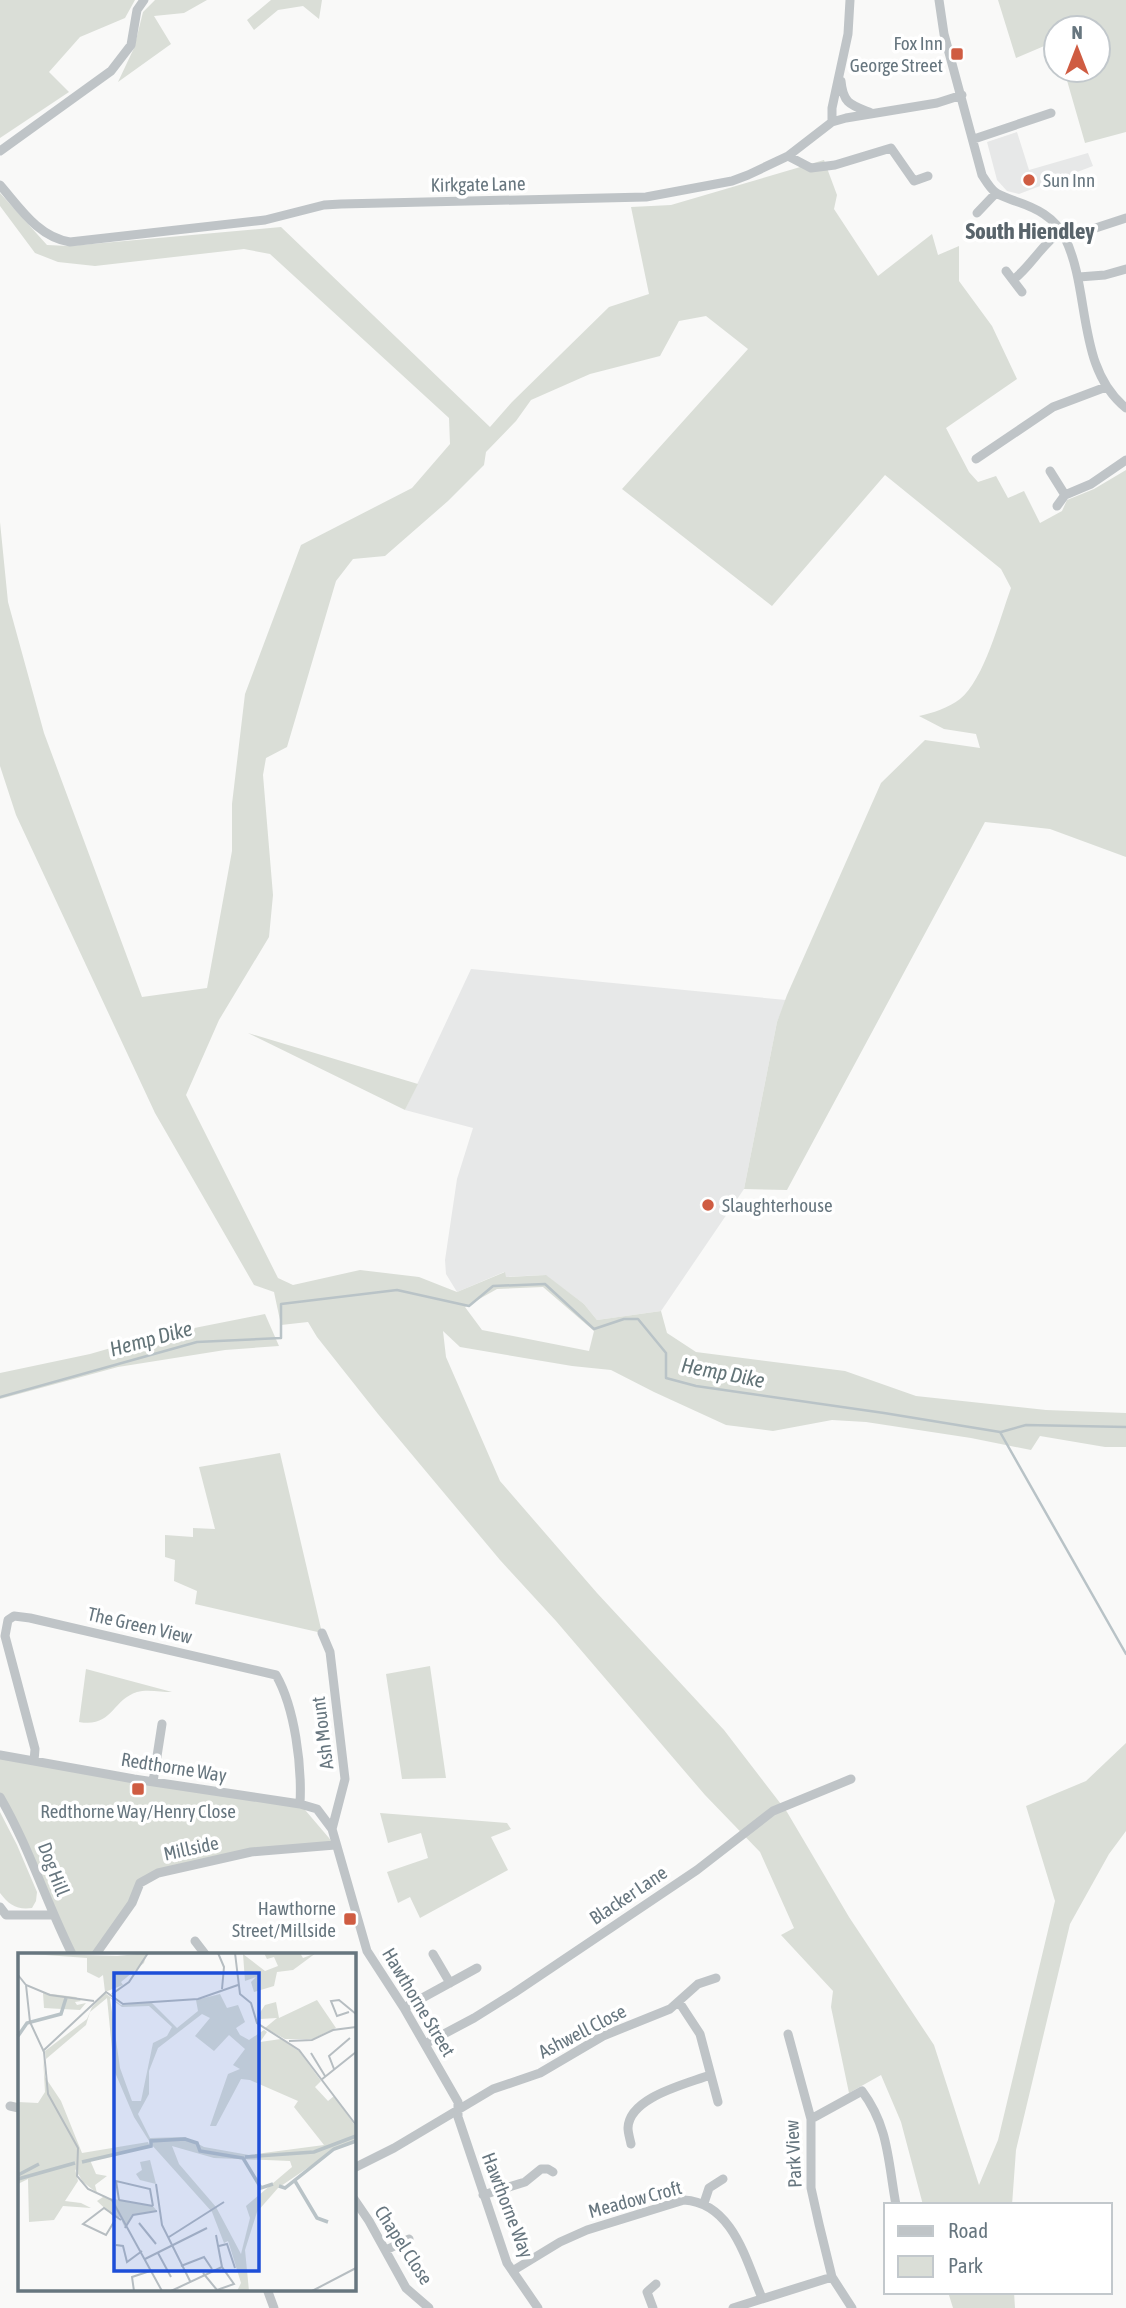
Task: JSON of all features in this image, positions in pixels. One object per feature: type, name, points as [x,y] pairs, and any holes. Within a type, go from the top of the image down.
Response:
[{"type":"street","points":[[0,151],[111,71],[131,45],[137,10],[144,0]]},
{"type":"street","points":[[832,122],[832,108],[848,34],[849,0]]},
{"type":"street","points":[[939,0],[944,34],[974,139],[978,165],[987,183],[996,193],[1037,208],[1063,234],[1079,277],[1094,361],[1106,387],[1126,408]]},
{"type":"street","points":[[840,72],[842,95],[847,102],[872,113]]},
{"type":"street","name":"Kirkgate Lane","points":[[0,185],[47,235],[70,242],[265,220],[324,205],[646,197],[732,181],[788,156],[832,122],[937,103],[962,94]]},
{"type":"street","points":[[974,139],[1051,113]]},
{"type":"street","points":[[788,156],[811,168],[891,148],[914,181],[928,176]]},
{"type":"street","points":[[977,213],[996,193]]},
{"type":"street","points":[[1013,280],[1030,266],[1050,238],[1126,218]]},
{"type":"street","points":[[1079,277],[1105,275],[1126,269]]},
{"type":"street","points":[[1006,271],[1022,292]]},
{"type":"street","points":[[976,459],[1053,407],[1106,387]]},
{"type":"street","points":[[1057,506],[1065,495],[1091,484],[1126,460]]},
{"type":"street","points":[[1050,471],[1065,495]]},
{"type":"street","name":"The Green View","points":[[34,1761],[35,1749],[5,1636],[8,1620],[20,1616],[276,1675],[286,1691],[302,1774],[300,1804]]},
{"type":"street","name":"Ash Mount","points":[[322,1633],[330,1652],[345,1779],[332,1829]]},
{"type":"street","points":[[153,1782],[162,1724]]},
{"type":"street","name":"Redthorne Way","points":[[0,1755],[300,1804],[317,1809],[332,1829]]},
{"type":"street","name":"Blacker Lane","points":[[425,2044],[506,1998],[697,1870],[772,1811],[851,1779]]},
{"type":"street","name":"Dog Hill","points":[[0,1797],[23,1839],[71,1953]]},
{"type":"street","name":"Hawthorne Street","points":[[332,1829],[367,1951],[425,2044],[458,2102],[458,2110]]},
{"type":"street","name":"Millside","points":[[100,1952],[132,1903],[141,1883],[147,1878],[158,1873],[251,1853],[335,1845]]},
{"type":"street","points":[[2,1915],[53,1915]]},
{"type":"street","points":[[195,1941],[204,1953]]},
{"type":"street","points":[[433,1954],[450,1983]]},
{"type":"street","points":[[404,2008],[477,1968]]},
{"type":"street","name":"Ashwell Close","points":[[355,2168],[394,2148],[493,2089],[540,2073],[603,2036],[670,2009],[698,1984],[716,1978]]},
{"type":"street","points":[[679,2002],[700,2034],[718,2102]]},
{"type":"street","name":"Park View","points":[[788,2034],[811,2119],[811,2188],[832,2277],[852,2308]]},
{"type":"street","points":[[631,2144],[629,2120],[644,2101],[710,2075]]},
{"type":"street","points":[[811,2119],[862,2091],[871,2103],[887,2141],[896,2203]]},
{"type":"street","name":"Hawthorne Way","points":[[458,2110],[458,2117],[507,2263],[538,2308]]},
{"type":"street","points":[[483,2195],[525,2182],[541,2169],[553,2172]]},
{"type":"street","points":[[704,2203],[709,2188],[723,2179]]},
{"type":"street","name":"Meadow Croft","points":[[514,2270],[560,2242],[587,2230],[684,2200],[704,2203],[720,2215],[738,2242],[762,2298]]},
{"type":"street","name":"Chapel Close","points":[[355,2201],[406,2288],[429,2308]]},
{"type":"street","points":[[386,2250],[408,2239]]},
{"type":"street","points":[[733,2308],[832,2277]]},
{"type":"street","points":[[653,2308],[646,2292],[656,2284]]},
{"type":"street","points":[[267,2290],[274,2308]]},
{"type":"shaded area","points":[[1017,132],[1029,170],[1088,153],[1093,166],[1019,194],[1007,191],[997,180],[987,142]]},
{"type":"shaded area","points":[[471,969],[786,1000],[777,1022],[744,1189],[661,1311],[597,1320],[584,1304],[545,1275],[505,1277],[504,1272],[457,1292],[446,1274],[445,1260],[457,1179],[473,1128],[405,1110]]},
{"type":"green space","points":[[0,0],[135,0],[125,18],[80,37],[49,72],[69,92],[0,138]]},
{"type":"green space","points":[[155,0],[207,0],[184,13],[154,16],[171,44],[118,82],[134,48],[143,12]]},
{"type":"green space","points":[[271,0],[322,0],[319,19],[303,6],[278,10],[254,30],[247,20]]},
{"type":"green space","points":[[998,0],[1126,0],[1126,132],[1085,143],[1068,84],[1112,84],[1112,14],[1042,14],[1042,47],[1016,58]]},
{"type":"green space","points":[[824,160],[837,195],[834,209],[878,276],[932,234],[938,255],[959,246],[959,281],[992,326],[1017,379],[946,428],[969,472],[978,482],[996,476],[1008,498],[1024,491],[1040,523],[1062,511],[1067,500],[1094,489],[1126,470],[1126,857],[1050,829],[985,822],[787,1190],[744,1189],[777,1022],[881,783],[925,740],[980,748],[976,734],[944,729],[919,716],[950,705],[969,690],[984,663],[1011,588],[1001,569],[885,475],[772,606],[622,489],[748,349],[706,316],[679,321],[660,356],[590,374],[531,400],[516,421],[486,452],[484,465],[448,501],[385,556],[353,559],[336,581],[287,747],[266,758],[263,775],[273,895],[269,937],[219,1020],[186,1095],[278,1278],[293,1285],[360,1270],[419,1277],[457,1292],[505,1272],[506,1277],[546,1275],[584,1304],[597,1320],[661,1311],[667,1333],[696,1352],[845,1371],[916,1396],[1046,1410],[1126,1413],[1126,1447],[1105,1447],[1040,1436],[1031,1450],[866,1422],[832,1420],[773,1431],[726,1425],[611,1370],[460,1347],[443,1331],[446,1357],[500,1481],[597,1593],[724,1730],[787,1812],[849,1917],[934,2045],[979,2185],[998,2140],[1055,1901],[1026,1806],[1086,1781],[1126,1743],[1126,1831],[1109,1854],[1070,1924],[1016,2150],[1012,2203],[922,2203],[901,2122],[881,2075],[849,2093],[831,2007],[833,1991],[781,1935],[794,1928],[760,1852],[705,1795],[556,1621],[500,1560],[378,1414],[308,1322],[281,1325],[274,1292],[254,1285],[155,1113],[16,815],[0,766],[0,522],[8,602],[44,733],[142,997],[207,988],[232,851],[232,804],[245,694],[301,545],[412,488],[450,444],[449,418],[270,254],[244,249],[95,266],[58,262],[35,253],[0,206],[0,193],[47,245],[69,246],[281,227],[490,427],[609,307],[649,294],[631,207],[671,205]],"holes":[[[543,1287],[594,1331],[589,1351],[482,1330],[465,1307],[497,1289]]]},
{"type":"green space","points":[[248,1033],[418,1084],[405,1110]]},
{"type":"green space","points":[[265,1314],[279,1346],[225,1350],[118,1367],[0,1399],[0,1373],[90,1354],[149,1337]]},
{"type":"green space","points":[[280,1453],[322,1633],[195,1604],[197,1591],[174,1581],[175,1560],[165,1557],[165,1535],[193,1537],[193,1528],[215,1529],[199,1467]]},
{"type":"green space","points":[[430,1666],[446,1778],[402,1779],[386,1674]]},
{"type":"green space","points":[[86,1669],[172,1692],[137,1692],[98,1721],[79,1722]]},
{"type":"green space","points":[[0,1755],[300,1804],[335,1845],[295,1847],[148,1877],[99,1953],[72,1953],[0,1797]]},
{"type":"green space","points":[[0,1812],[37,1892],[32,1908],[14,1906],[0,1893]]},
{"type":"green space","points":[[380,1813],[507,1823],[511,1829],[491,1837],[508,1870],[420,1918],[410,1897],[398,1903],[387,1872],[428,1858],[421,1833],[388,1843]]},
{"type":"green space","points":[[949,2294],[1014,2294],[1015,2308],[953,2308]]},
{"type":"waterway","name":"Hemp Dike","points":[[0,1397],[197,1342],[281,1338],[281,1304],[397,1290],[469,1306],[493,1286],[545,1284],[594,1329],[624,1319],[638,1319],[666,1353],[666,1378],[696,1386],[1000,1432],[1126,1654]]},
{"type":"waterway","points":[[1001,1432],[1026,1425],[1126,1427]]},
{"type":"place","name":"Fox Inn George Street","points":[[957,54]]},
{"type":"place","name":"Sun Inn","points":[[1029,180]]},
{"type":"place","name":"Slaughterhouse","points":[[708,1205]]},
{"type":"place","name":"Redthorne Way/Henry Close","points":[[138,1789]]},
{"type":"place","name":"Hawthorne Street/Millside","points":[[350,1919]]},
{"type":"district","name":"South Hiendley","points":[[1030,231]]}]
